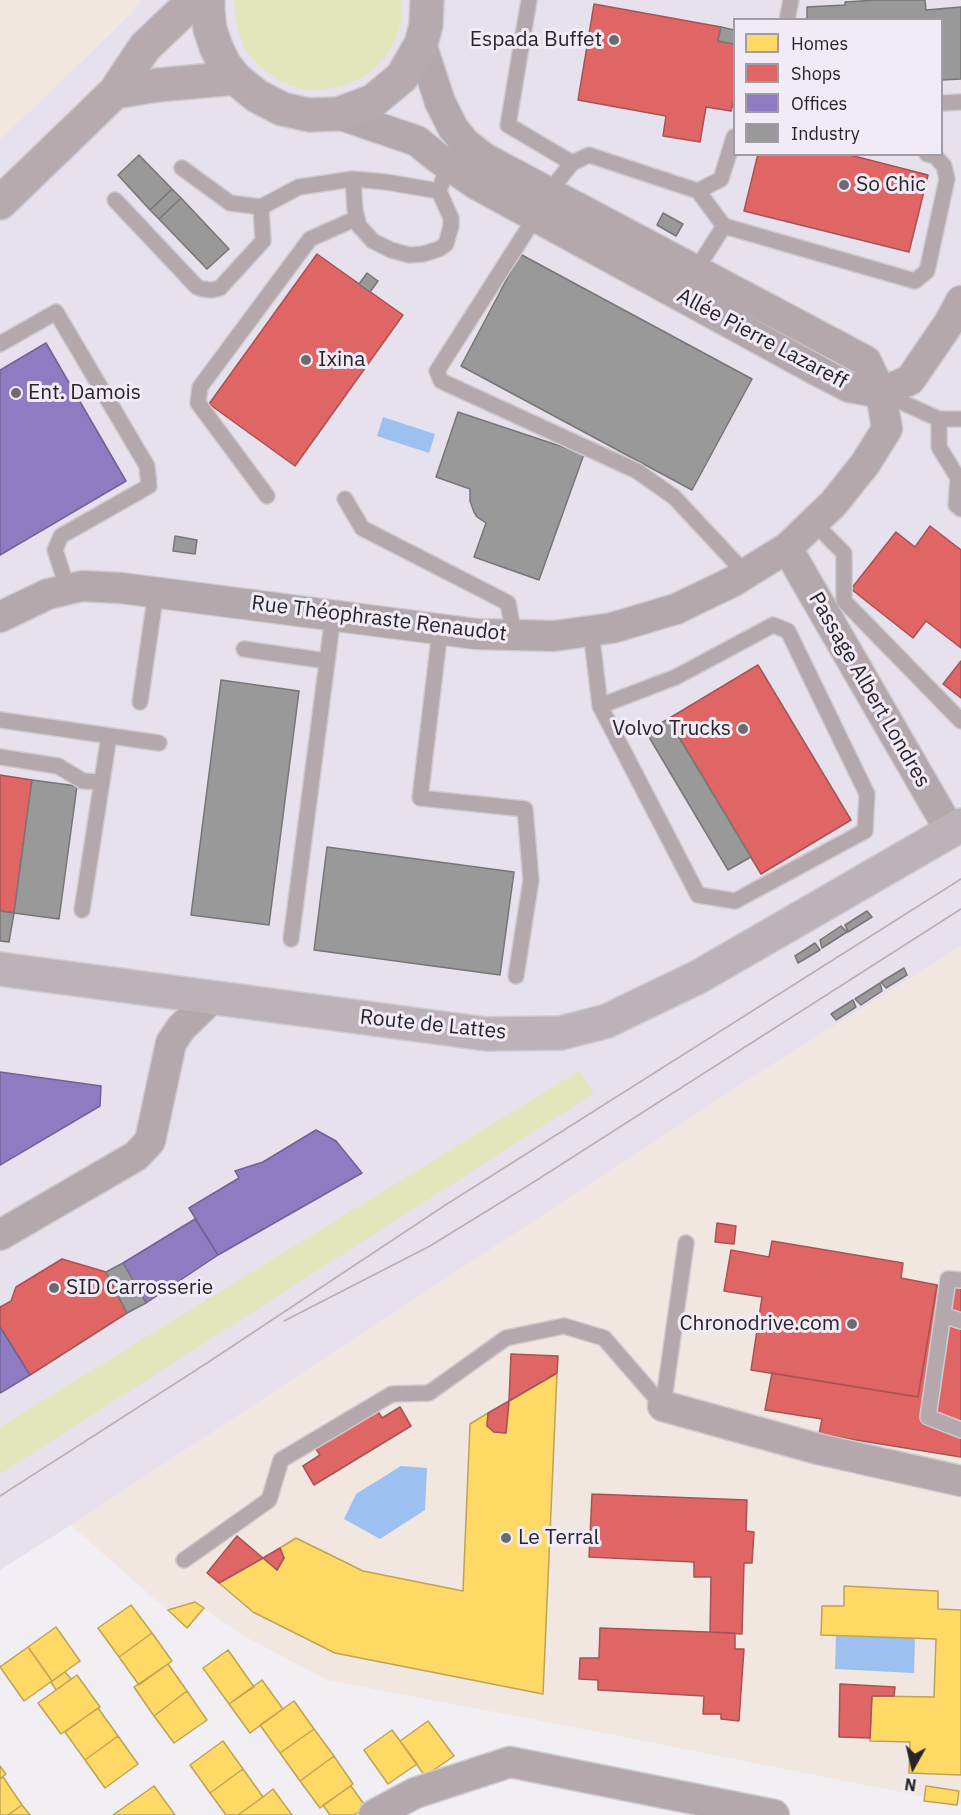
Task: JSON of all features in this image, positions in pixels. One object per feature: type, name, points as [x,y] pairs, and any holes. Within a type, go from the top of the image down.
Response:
[{"type":"main road","points":[[0,203],[115,92],[145,46],[196,0]]},
{"type":"main road","points":[[208,0],[210,29],[216,47],[224,64],[236,78],[257,96],[282,109],[309,115],[338,114],[373,101],[402,77],[421,44],[426,25],[427,0]]},
{"type":"main road","points":[[115,92],[158,85],[236,78]]},
{"type":"street","name":"Allée Pierre Lazareff","points":[[421,44],[440,102],[453,128],[465,143],[543,204],[849,387],[881,393]]},
{"type":"street","name":"Allée Pierre Lazareff","points":[[338,114],[417,141],[443,178],[476,184],[543,204],[696,270],[866,361],[881,393]]},
{"type":"street","points":[[881,393],[910,380],[949,323],[961,301]]},
{"type":"street","name":"Rue Théophraste Renaudot","points":[[0,617],[48,594],[82,586],[156,592],[476,634],[554,636],[612,628],[676,609],[746,574],[787,548],[833,504],[865,464],[887,429],[881,393]]},
{"type":"street","name":"Passage Albert Londres","points":[[787,548],[956,828]]},
{"type":"street","name":"Route de Lattes","points":[[0,969],[486,1034],[561,1032],[607,1021],[700,976],[956,828]]},
{"type":"street","points":[[0,1235],[136,1156],[150,1141],[171,1042],[181,1028],[212,998]]},
{"type":"street","points":[[663,1406],[818,1449],[961,1481]]},
{"type":"street","points":[[374,1815],[415,1793],[510,1762],[774,1815]]},
{"type":"lane","points":[[529,0],[508,125],[572,163]]},
{"type":"lane","points":[[787,18],[791,0]]},
{"type":"lane","points":[[943,103],[961,102]]},
{"type":"lane","points":[[698,191],[721,179],[733,143]]},
{"type":"lane","points":[[746,574],[674,497],[638,471],[441,381],[437,371],[543,204],[572,163],[589,155],[698,191],[724,226],[915,281],[927,271],[947,179],[944,166],[935,156]]},
{"type":"lane","points":[[182,168],[230,204],[261,207],[299,187],[353,179],[386,182],[443,178],[451,218],[449,238],[446,244],[423,254],[409,255],[391,250],[373,241],[359,226],[355,210],[353,179]]},
{"type":"lane","points":[[115,200],[197,287],[212,290],[220,288],[263,241],[261,207]]},
{"type":"lane","points":[[267,496],[198,403],[200,387],[310,239],[357,218]]},
{"type":"lane","points":[[696,270],[724,226]]},
{"type":"lane","points":[[0,344],[56,312],[147,466],[149,486],[61,536],[55,550],[68,590]]},
{"type":"lane","points":[[881,393],[939,419],[961,419]]},
{"type":"lane","points":[[939,419],[939,447],[958,478],[956,505],[961,509]]},
{"type":"lane","points":[[345,499],[362,528],[508,603],[514,635]]},
{"type":"lane","points":[[813,522],[844,552],[844,601],[961,722]]},
{"type":"lane","points":[[140,702],[156,592]]},
{"type":"lane","points":[[291,939],[333,616]]},
{"type":"lane","points":[[591,631],[600,706],[698,895],[735,901],[865,831],[867,794],[788,631],[773,625],[676,677],[600,706]]},
{"type":"lane","points":[[440,630],[420,798],[525,809],[531,880],[516,976]]},
{"type":"lane","points":[[244,649],[327,661]]},
{"type":"lane","points":[[0,720],[159,743]]},
{"type":"lane","points":[[82,910],[109,736]]},
{"type":"lane","points":[[0,757],[58,766],[83,782],[102,782]]},
{"type":"lane","points":[[663,1406],[686,1243]]},
{"type":"lane","points":[[961,1280],[948,1278],[928,1417],[961,1430]]},
{"type":"lane","points":[[943,1315],[961,1321]]},
{"type":"lane","points":[[184,1560],[269,1500],[281,1460],[392,1394],[429,1393],[506,1338],[564,1326],[604,1338],[663,1406]]},
{"type":"shaded area","points":[[0,0],[141,0],[134,11],[0,140]]},
{"type":"shaded area","points":[[141,0],[961,0],[961,946],[757,1074],[0,1570],[0,140],[134,11]]},
{"type":"shaded area","points":[[961,946],[961,1804],[327,1680],[242,1635],[204,1608],[187,1628],[71,1525],[757,1074]]},
{"type":"green space","points":[[234,0],[402,0],[401,22],[386,56],[373,70],[340,87],[321,90],[302,89],[280,81],[260,67],[245,49],[237,28]]},
{"type":"green space","points":[[579,1071],[594,1093],[0,1474],[0,1427]]},
{"type":"water","points":[[383,417],[435,434],[429,453],[377,436]]},
{"type":"water","points":[[401,1466],[427,1468],[425,1510],[380,1539],[344,1519],[356,1494]]},
{"type":"water","points":[[836,1636],[915,1638],[914,1673],[835,1669]]},
{"type":"building: Homes","points":[[557,1373],[543,1694],[335,1653],[253,1612],[219,1583],[263,1558],[277,1570],[284,1558],[280,1548],[296,1538],[363,1571],[463,1591],[470,1424],[488,1413],[487,1426],[494,1432],[506,1433],[509,1401]]},
{"type":"building: Homes","points":[[844,1586],[938,1591],[938,1609],[961,1610],[961,1775],[909,1773],[910,1742],[870,1741],[872,1696],[934,1697],[936,1639],[821,1635],[822,1606],[844,1606]]},
{"type":"building: Homes","points":[[195,1602],[204,1608],[187,1628],[168,1610]]},
{"type":"building: Homes","points":[[131,1605],[152,1633],[119,1657],[98,1628]]},
{"type":"building: Homes","points":[[56,1627],[80,1661],[52,1681],[28,1647]]},
{"type":"building: Homes","points":[[152,1633],[172,1661],[139,1685],[119,1657]]},
{"type":"building: Homes","points":[[28,1647],[52,1681],[24,1701],[0,1667]]},
{"type":"building: Homes","points":[[228,1650],[254,1687],[229,1704],[203,1668]]},
{"type":"building: Homes","points":[[168,1664],[187,1691],[154,1716],[134,1687]]},
{"type":"building: Homes","points":[[65,1672],[71,1679],[56,1690],[51,1682]]},
{"type":"building: Homes","points":[[77,1675],[100,1707],[61,1734],[38,1703]]},
{"type":"building: Homes","points":[[262,1680],[283,1709],[250,1733],[229,1704]]},
{"type":"building: Homes","points":[[187,1691],[207,1720],[174,1743],[154,1716]]},
{"type":"building: Homes","points":[[294,1701],[314,1729],[280,1753],[260,1725]]},
{"type":"building: Homes","points":[[98,1708],[118,1736],[85,1760],[65,1732]]},
{"type":"building: Homes","points":[[428,1721],[454,1756],[425,1776],[400,1741]]},
{"type":"building: Homes","points":[[314,1729],[334,1756],[300,1781],[280,1753]]},
{"type":"building: Homes","points":[[392,1730],[417,1764],[388,1784],[364,1750]]},
{"type":"building: Homes","points":[[118,1736],[138,1764],[105,1788],[85,1760]]},
{"type":"building: Homes","points":[[223,1741],[243,1769],[210,1793],[190,1765]]},
{"type":"building: Homes","points":[[334,1756],[353,1784],[320,1808],[300,1781]]},
{"type":"building: Homes","points":[[0,1766],[6,1774],[0,1779]]},
{"type":"building: Homes","points":[[243,1769],[263,1797],[238,1815],[226,1815],[210,1793]]},
{"type":"building: Homes","points":[[3,1777],[22,1805],[8,1815],[0,1815],[0,1779]]},
{"type":"building: Homes","points":[[154,1786],[175,1815],[113,1815]]},
{"type":"building: Homes","points":[[351,1786],[366,1807],[354,1815],[330,1815],[323,1805]]},
{"type":"building: Homes","points":[[926,1786],[959,1791],[957,1805],[924,1801]]},
{"type":"building: Homes","points":[[273,1789],[292,1815],[238,1815],[263,1797]]},
{"type":"building: Homes","points":[[22,1805],[30,1815],[8,1815]]},
{"type":"building: Shops","points":[[594,4],[721,27],[718,41],[733,44],[731,111],[706,107],[700,142],[663,136],[666,116],[578,100]]},
{"type":"building: Shops","points":[[758,156],[854,156],[928,175],[909,252],[744,211]]},
{"type":"building: Shops","name":"Ixina","points":[[317,254],[403,315],[295,466],[209,404]]},
{"type":"building: Shops","points":[[930,526],[961,550],[961,648],[926,621],[913,638],[851,589],[896,532],[915,547]]},
{"type":"building: Shops","points":[[961,661],[961,698],[943,684]]},
{"type":"building: Shops","points":[[758,665],[851,820],[761,874],[668,719]]},
{"type":"building: Shops","points":[[0,775],[32,780],[14,913],[0,911]]},
{"type":"building: Shops","points":[[717,1223],[736,1226],[734,1244],[715,1242]]},
{"type":"building: Shops","points":[[772,1241],[903,1263],[901,1278],[937,1285],[918,1397],[751,1370],[762,1297],[724,1291],[731,1250],[769,1257]]},
{"type":"building: Shops","points":[[62,1259],[106,1272],[127,1313],[30,1375],[0,1327],[0,1307],[11,1301],[16,1287]]},
{"type":"building: Shops","points":[[958,1273],[961,1273],[961,1457],[819,1434],[822,1419],[765,1410],[772,1373],[918,1397],[937,1285],[955,1287]]},
{"type":"building: Shops","points":[[511,1354],[558,1356],[557,1373],[509,1401]]},
{"type":"building: Shops","points":[[509,1401],[506,1433],[494,1432],[487,1426],[488,1413]]},
{"type":"building: Shops","points":[[400,1407],[411,1426],[314,1485],[303,1466],[320,1455],[314,1446],[376,1408],[382,1418]]},
{"type":"building: Shops","points":[[592,1494],[747,1500],[746,1531],[754,1532],[752,1563],[744,1563],[742,1634],[710,1632],[711,1577],[694,1577],[694,1562],[589,1557]]},
{"type":"building: Shops","points":[[237,1536],[263,1558],[219,1583],[207,1573]]},
{"type":"building: Shops","points":[[280,1548],[284,1558],[277,1570],[263,1558]]},
{"type":"building: Shops","points":[[600,1628],[735,1633],[735,1649],[744,1649],[739,1721],[721,1719],[721,1714],[703,1714],[704,1696],[598,1690],[598,1680],[579,1679],[580,1658],[599,1658]]},
{"type":"building: Shops","points":[[840,1684],[895,1687],[894,1696],[872,1696],[870,1738],[839,1737]]},
{"type":"building: Offices","points":[[46,343],[126,481],[0,555],[0,370]]},
{"type":"building: Offices","points":[[0,1072],[101,1086],[100,1106],[0,1165]]},
{"type":"building: Offices","points":[[316,1130],[336,1141],[362,1173],[218,1255],[189,1208],[239,1178],[235,1171],[263,1162]]},
{"type":"building: Offices","points":[[195,1219],[218,1255],[146,1303],[123,1263]]},
{"type":"building: Offices","points":[[0,1327],[30,1375],[0,1393]]},
{"type":"building: Industry","points":[[925,0],[926,10],[961,7],[961,79],[943,80],[943,18],[807,18],[807,7],[845,5],[845,2]]},
{"type":"building: Industry","points":[[721,27],[733,30],[733,44],[718,41]]},
{"type":"building: Industry","points":[[139,155],[172,189],[150,210],[118,175]]},
{"type":"building: Industry","points":[[172,189],[181,198],[159,219],[150,210]]},
{"type":"building: Industry","points":[[181,198],[229,249],[207,269],[159,219]]},
{"type":"building: Industry","points":[[663,213],[683,224],[676,236],[657,225]]},
{"type":"building: Industry","points":[[520,254],[752,379],[692,490],[461,366]]},
{"type":"building: Industry","points":[[367,273],[378,281],[370,292],[359,284]]},
{"type":"building: Industry","points":[[458,412],[584,454],[539,580],[474,557],[486,523],[474,512],[470,501],[470,489],[436,477]]},
{"type":"building: Industry","points":[[175,536],[197,540],[195,554],[173,551]]},
{"type":"building: Industry","points":[[221,680],[299,691],[269,925],[191,915]]},
{"type":"building: Industry","points":[[668,719],[751,857],[728,870],[646,732]]},
{"type":"building: Industry","points":[[32,780],[77,786],[59,919],[14,913]]},
{"type":"building: Industry","points":[[327,847],[514,872],[500,975],[314,950]]},
{"type":"building: Industry","points":[[0,911],[14,913],[9,942],[0,941]]},
{"type":"building: Industry","points":[[867,911],[872,917],[848,932],[845,925]]},
{"type":"building: Industry","points":[[841,926],[847,932],[822,948],[820,940]]},
{"type":"building: Industry","points":[[815,943],[820,950],[798,963],[795,956]]},
{"type":"building: Industry","points":[[904,968],[907,975],[886,988],[881,982]]},
{"type":"building: Industry","points":[[880,983],[882,991],[861,1005],[855,999]]},
{"type":"building: Industry","points":[[853,1000],[856,1007],[836,1020],[831,1014]]},
{"type":"building: Industry","points":[[123,1263],[146,1303],[127,1313],[106,1272]]},
{"type":"tram line","points":[[0,1496],[207,1363],[447,1204],[961,879]]},
{"type":"tram line","points":[[284,1321],[430,1246],[961,909]]},
{"type":"place","name":"Espada Buffet","points":[[614,40]]},
{"type":"place","name":"So Chic","points":[[844,185]]},
{"type":"place","name":"Ixina","points":[[306,360]]},
{"type":"place","name":"Ent. Damois","points":[[16,393]]},
{"type":"place","name":"Volvo Trucks","points":[[743,729]]},
{"type":"place","name":"SID Carrosserie","points":[[54,1288]]},
{"type":"place","name":"Chronodrive.com","points":[[852,1324]]},
{"type":"place","name":"Le Terral","points":[[506,1538]]}]
